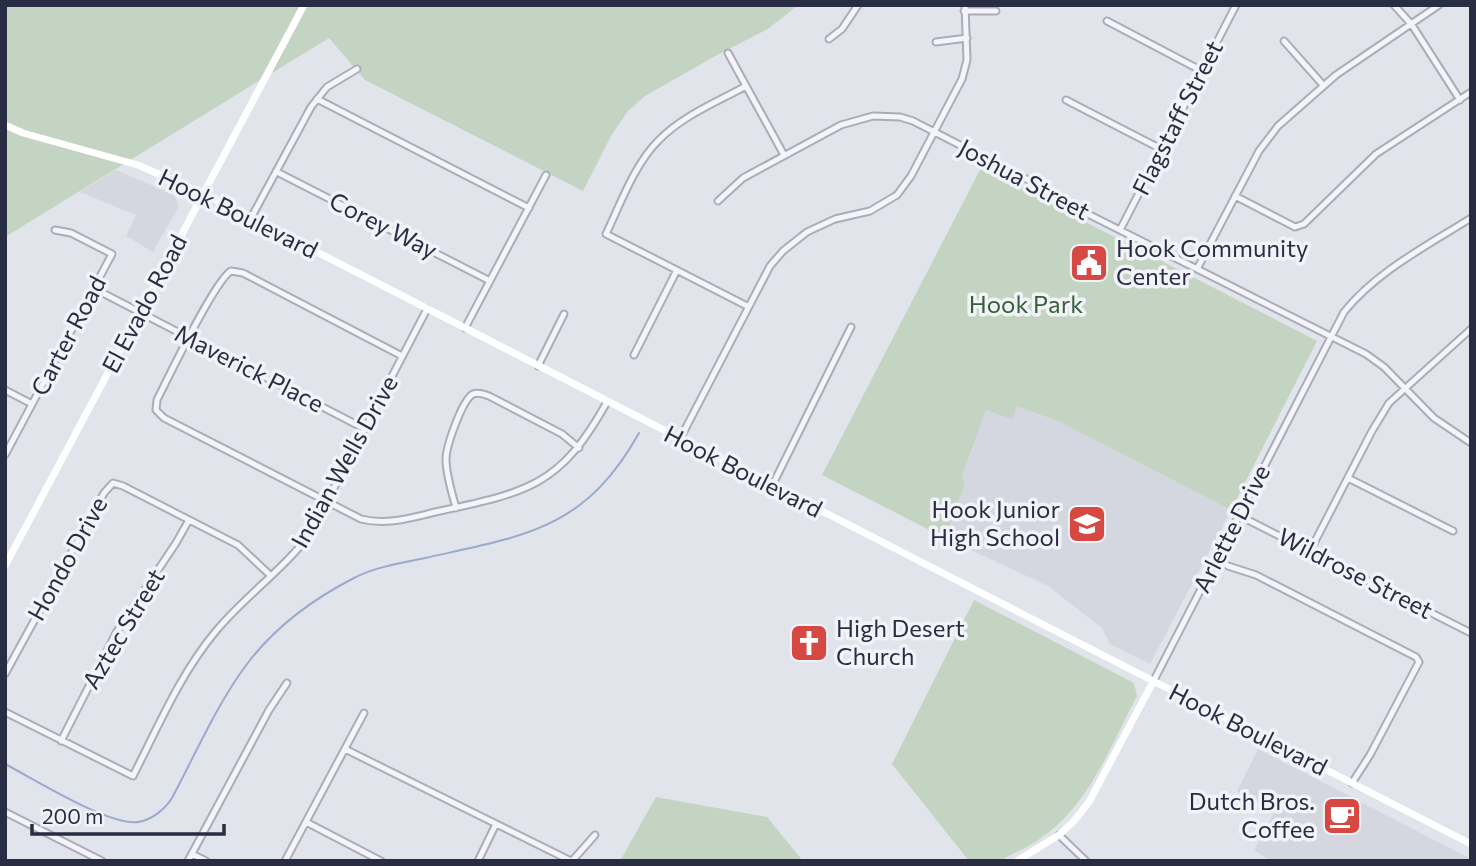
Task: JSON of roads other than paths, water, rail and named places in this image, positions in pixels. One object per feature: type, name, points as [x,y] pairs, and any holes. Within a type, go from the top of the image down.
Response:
[{"type":"main road","name":"El Evado Road","points":[[5,566],[304,5]]},
{"type":"main road","name":"Hook Boulevard","points":[[5,125],[23,133],[138,165],[204,194],[1471,844]]},
{"type":"main road","name":"Arlette Drive","points":[[1017,861],[1059,835],[1089,802],[1153,681]]},
{"type":"street","points":[[829,39],[842,29],[858,5]]},
{"type":"street","name":"Flagstaff Street","points":[[1120,230],[1236,5]]},
{"type":"street","points":[[1394,5],[1412,25],[1460,100]]},
{"type":"street","points":[[1197,269],[1267,139],[1278,126],[1323,85],[1439,5]]},
{"type":"street","points":[[680,439],[747,306],[770,267],[796,239],[817,226],[870,211],[897,195],[911,176],[962,79],[967,60],[964,8],[996,11]]},
{"type":"street","points":[[1107,21],[1202,71]]},
{"type":"street","points":[[936,42],[967,38]]},
{"type":"street","points":[[1284,41],[1323,85]]},
{"type":"street","points":[[728,53],[783,155]]},
{"type":"street","points":[[251,218],[317,99],[327,87],[357,69]]},
{"type":"street","points":[[746,86],[675,126],[659,139],[644,159],[606,234],[747,306]]},
{"type":"street","points":[[1235,196],[1295,227],[1304,224],[1376,154],[1471,92]]},
{"type":"street","points":[[317,99],[529,208]]},
{"type":"street","points":[[1066,100],[1161,149]]},
{"type":"street","name":"Joshua Street","points":[[718,201],[743,178],[841,125],[873,116],[900,117],[934,132],[1329,338],[1366,354],[1384,367],[1434,418],[1471,443]]},
{"type":"street","name":"Corey Way","points":[[277,172],[490,281]]},
{"type":"street","points":[[465,328],[546,175]]},
{"type":"street","name":"Arlette Drive","points":[[1153,681],[1344,312],[1366,288],[1471,218]]},
{"type":"street","name":"Carter Road","points":[[5,455],[112,254],[71,233],[55,230]]},
{"type":"street","points":[[634,355],[677,270]]},
{"type":"street","points":[[402,356],[243,273],[231,271],[222,279],[189,338],[157,400],[156,410],[164,418],[361,519],[374,523],[389,523],[504,497],[532,485],[551,474],[579,448],[607,402]]},
{"type":"street","name":"Maverick Place","points":[[95,289],[365,429]]},
{"type":"street","name":"Indian Wells Drive","points":[[61,741],[133,776],[192,662],[242,600],[293,556],[310,534],[427,309]]},
{"type":"street","points":[[538,366],[564,314]]},
{"type":"street","points":[[772,486],[851,327]]},
{"type":"street","points":[[1310,551],[1377,420],[1389,403],[1470,332]]},
{"type":"street","points":[[5,390],[32,404]]},
{"type":"street","points":[[456,508],[446,461],[447,447],[469,398],[474,394],[481,393],[501,402],[562,434],[579,448]]},
{"type":"street","points":[[1348,478],[1453,531]]},
{"type":"street","name":"Hondo Drive","points":[[5,674],[104,493],[113,483],[189,520]]},
{"type":"street","name":"Wildrose Street","points":[[1238,515],[1471,633]]},
{"type":"street","points":[[189,520],[238,545],[270,575]]},
{"type":"street","name":"Aztec Street","points":[[61,741],[116,633],[189,520]]},
{"type":"street","points":[[1217,559],[1228,566],[1256,575],[1416,657],[1419,662],[1370,755],[1352,783]]},
{"type":"street","points":[[188,861],[269,710],[287,683]]},
{"type":"street","points":[[5,712],[61,741]]},
{"type":"street","points":[[285,861],[364,713]]},
{"type":"street","points":[[345,749],[572,861],[595,835]]},
{"type":"street","points":[[5,812],[102,861]]},
{"type":"street","points":[[306,822],[381,861]]},
{"type":"street","points":[[478,861],[496,824]]},
{"type":"street","points":[[1059,835],[1086,861]]},
{"type":"street","points":[[192,853],[205,861]]},
{"type":"waterway","points":[[5,764],[109,817],[138,822],[148,819],[162,810],[172,798],[236,679],[270,638],[296,615],[339,586],[371,571],[493,543],[549,524],[574,509],[597,490],[639,433]]},
{"type":"place","name":"Hook Community Center","points":[[1089,263]]},
{"type":"place","name":"Hook Junior High School","points":[[1087,524]]},
{"type":"place","name":"High Desert Church","points":[[809,643]]},
{"type":"place","name":"Dutch Bros. Coffee","points":[[1342,816]]},
{"type":"park label","name":"Hook Park","points":[[1026,305]]}]
